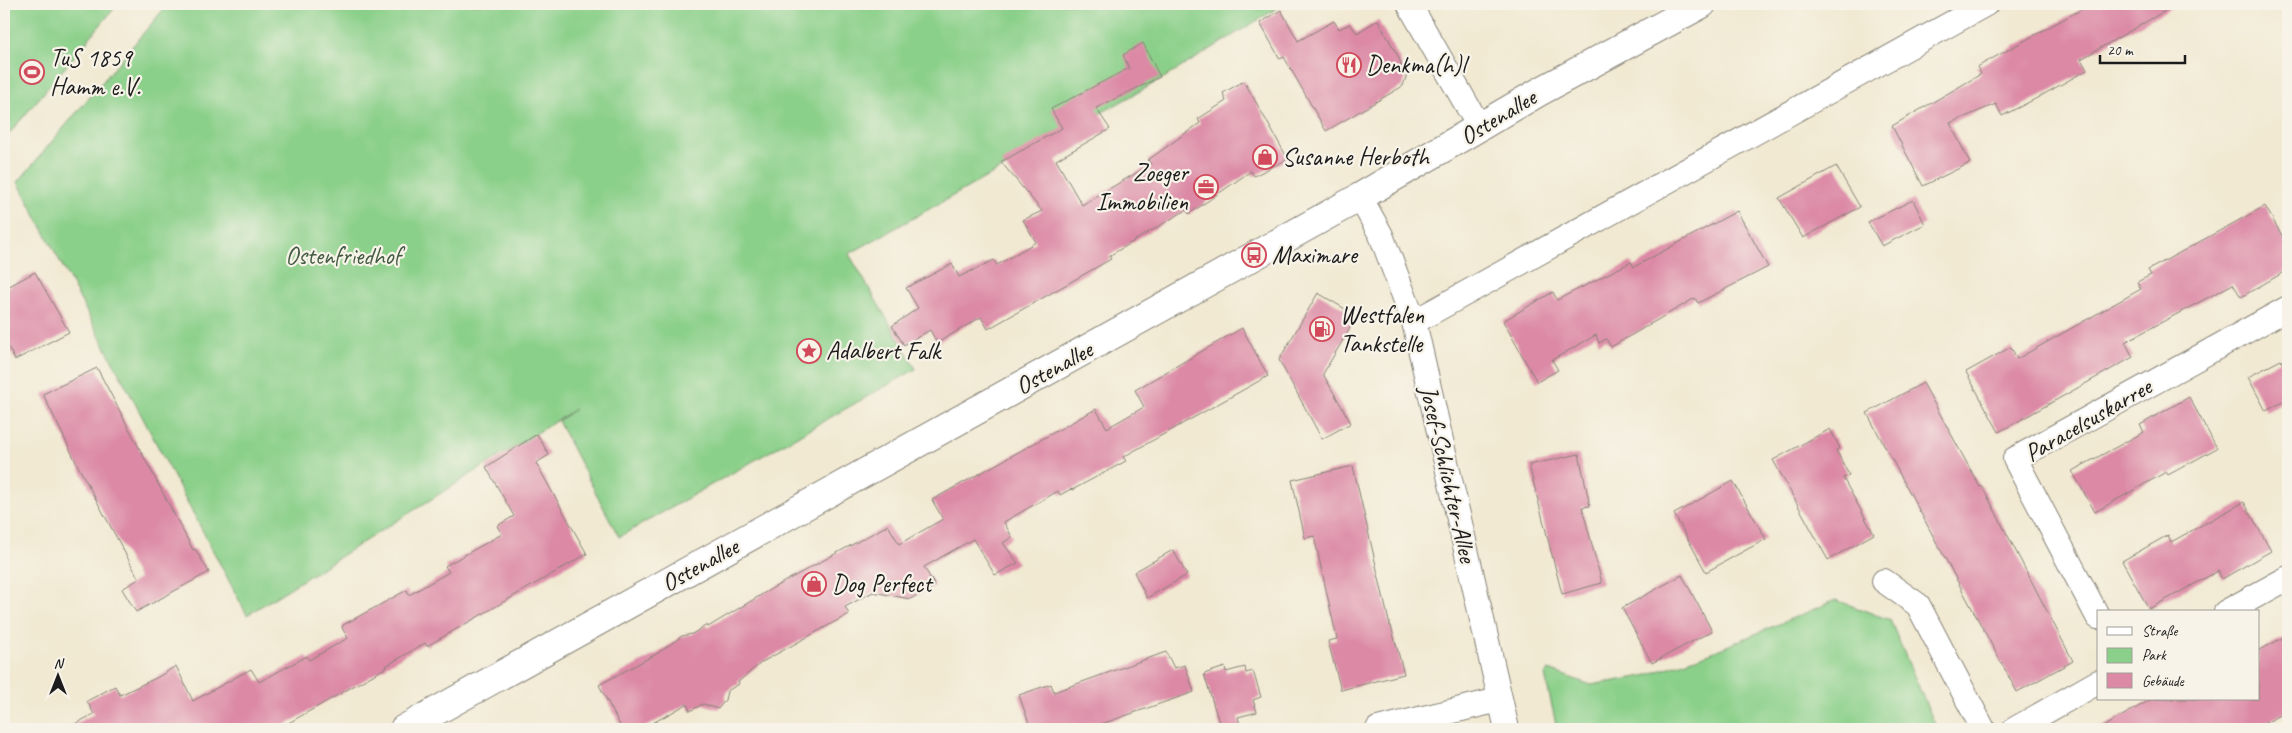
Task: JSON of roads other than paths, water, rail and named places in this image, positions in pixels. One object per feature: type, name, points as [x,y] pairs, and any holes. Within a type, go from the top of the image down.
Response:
[{"type":"main road","name":"Ostenallee","points":[[404,729],[1360,197],[1539,92],[1702,4]]},
{"type":"street","points":[[1409,4],[1480,128]]},
{"type":"street","points":[[1414,322],[1986,4]]},
{"type":"street","name":"Josef-Schlichter-Allee","points":[[1360,197],[1381,235],[1414,322],[1507,729]]},
{"type":"street","name":"Paracelsuskarree","points":[[2097,616],[2015,459],[2288,308]]},
{"type":"street","points":[[2230,610],[2288,578]]},
{"type":"street","points":[[1884,580],[1918,605],[1983,729]]},
{"type":"street","points":[[2015,729],[2097,683]]},
{"type":"street","points":[[1378,729],[1499,700]]},
{"type":"place","name":"Denkma(h)l","points":[[1349,65]]},
{"type":"place","name":"TuS 1859 Hamm e.V.","points":[[32,72]]},
{"type":"place","name":"Susanne Herboth","points":[[1265,157]]},
{"type":"place","name":"Zoeger Immobilien","points":[[1206,187]]},
{"type":"place","name":"Maximare","points":[[1254,255]]},
{"type":"place","name":"Westfalen Tankstelle","points":[[1322,329]]},
{"type":"place","name":"Adalbert Falk","points":[[809,351]]},
{"type":"place","name":"Dog Perfect","points":[[814,584]]},
{"type":"park label","name":"Ostenfriedhof","points":[[343,256]]}]
